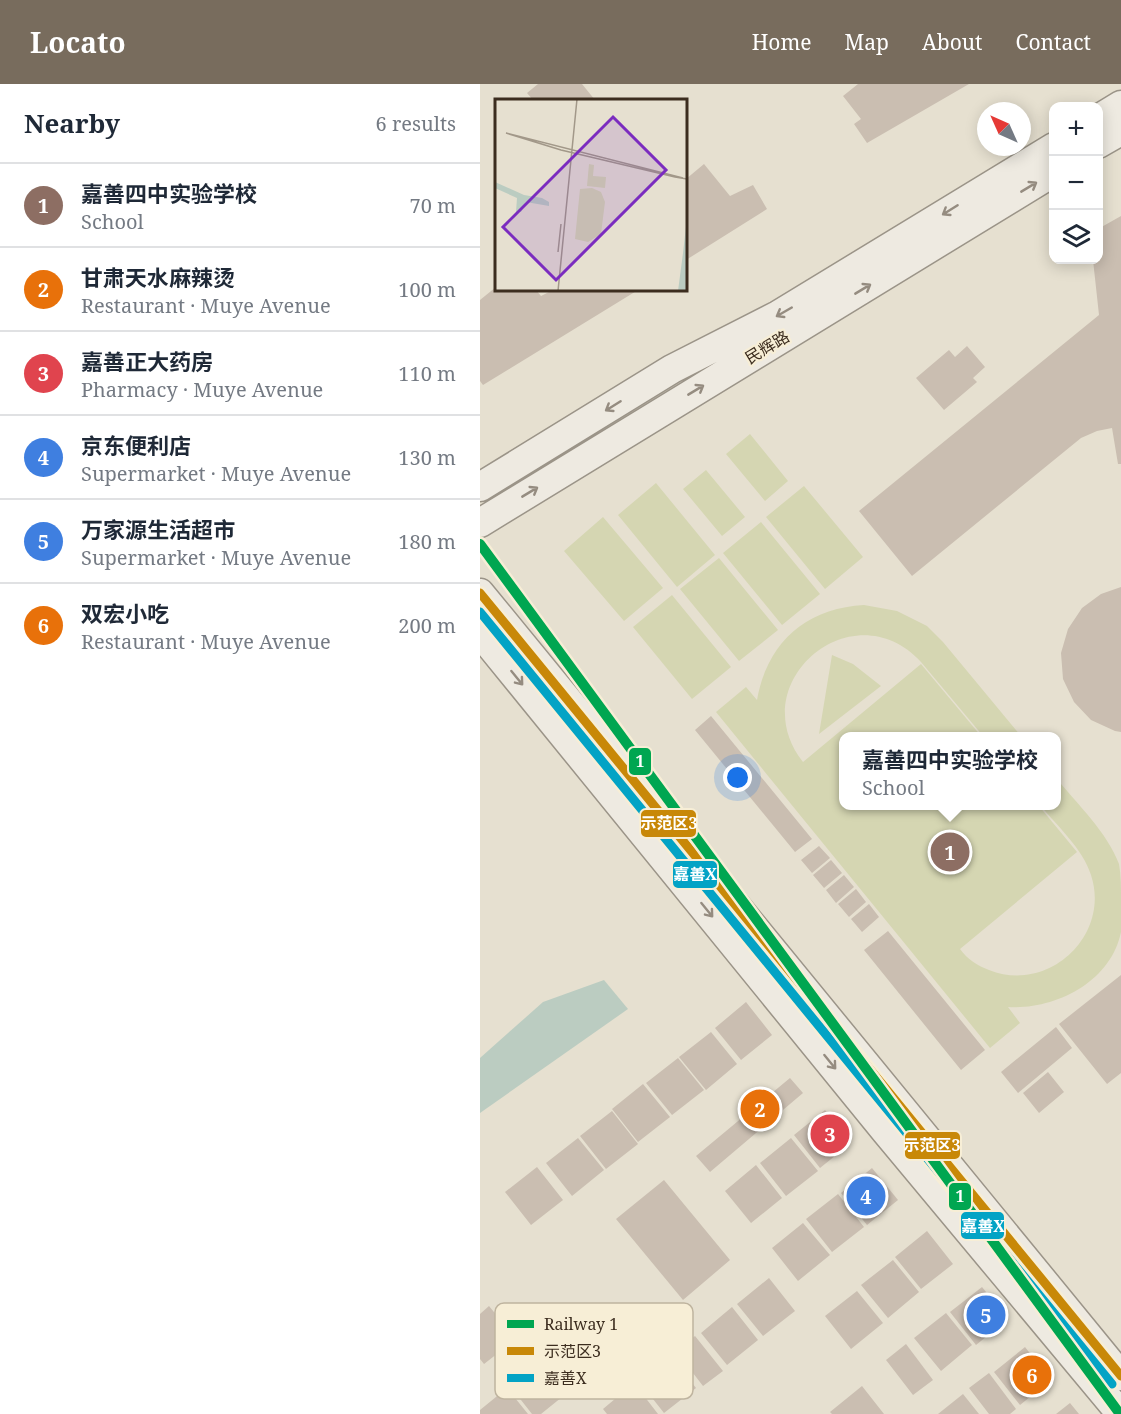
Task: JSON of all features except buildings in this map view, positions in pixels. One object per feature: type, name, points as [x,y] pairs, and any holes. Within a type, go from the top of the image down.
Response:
[{"type":"main road","points":[[1103,116],[1121,105]]},
{"type":"main road","points":[[1103,141],[1121,130]]},
{"type":"main road","name":"民辉路","points":[[480,487],[672,369],[778,315],[1049,149]]},
{"type":"main road","name":"民辉路","points":[[480,523],[1049,174]]},
{"type":"main road","points":[[480,593],[1121,1376]]},
{"type":"main road","points":[[480,633],[886,1132],[1120,1414]]},
{"type":"green space","points":[[750,434],[788,481],[765,501],[726,454]]},
{"type":"green space","points":[[706,470],[745,517],[722,536],[683,489]]},
{"type":"green space","points":[[656,483],[715,555],[677,587],[618,515]]},
{"type":"green space","points":[[804,486],[863,557],[825,589],[766,517]]},
{"type":"green space","points":[[603,517],[663,588],[624,621],[564,551]]},
{"type":"green space","points":[[761,522],[820,594],[782,625],[723,553]]},
{"type":"green space","points":[[719,558],[778,630],[739,661],[680,589]]},
{"type":"green space","points":[[672,595],[731,667],[692,699],[633,627]]},
{"type":"green space","points":[[864,605],[897,611],[927,626],[1018,732],[980,732],[921,662],[894,642],[865,635],[837,640],[813,655],[795,676],[786,703],[787,732],[803,762],[839,732],[839,810],[1042,810],[1077,852],[960,949],[966,956],[989,970],[1011,975],[1033,974],[1052,967],[1070,954],[1083,938],[1092,919],[1095,898],[1091,875],[1076,847],[1044,810],[1061,810],[1061,784],[1100,830],[1119,864],[1121,932],[1115,950],[1106,965],[1093,978],[1062,998],[1026,1007],[1008,1007],[1020,1023],[990,1048],[716,712],[746,687],[757,700],[770,662],[792,632],[807,621],[824,613]]},
{"type":"green space","points":[[832,655],[853,664],[881,686],[819,734]]},
{"type":"green space","points":[[921,664],[978,732],[839,732]]},
{"type":"shaded area","points":[[604,980],[628,1009],[480,1113],[480,1058],[543,1002]]},
{"type":"rail line","name":"1","points":[[480,544],[1120,1414]]},
{"type":"transit line","name":"示范区3","points":[[480,593],[1121,1376]]},
{"type":"transit line","name":"嘉善X","points":[[480,612],[1112,1384]]},
{"type":"place","name":"嘉善四中实验学校","points":[[950,852]]},
{"type":"place","name":"甘肃天水麻辣烫","points":[[760,1109]]},
{"type":"place","name":"嘉善正大药房","points":[[830,1134]]},
{"type":"place","name":"京东便利店","points":[[866,1196]]},
{"type":"place","name":"万家源生活超市","points":[[986,1315]]},
{"type":"place","name":"双宏小吃","points":[[1032,1375]]}]
